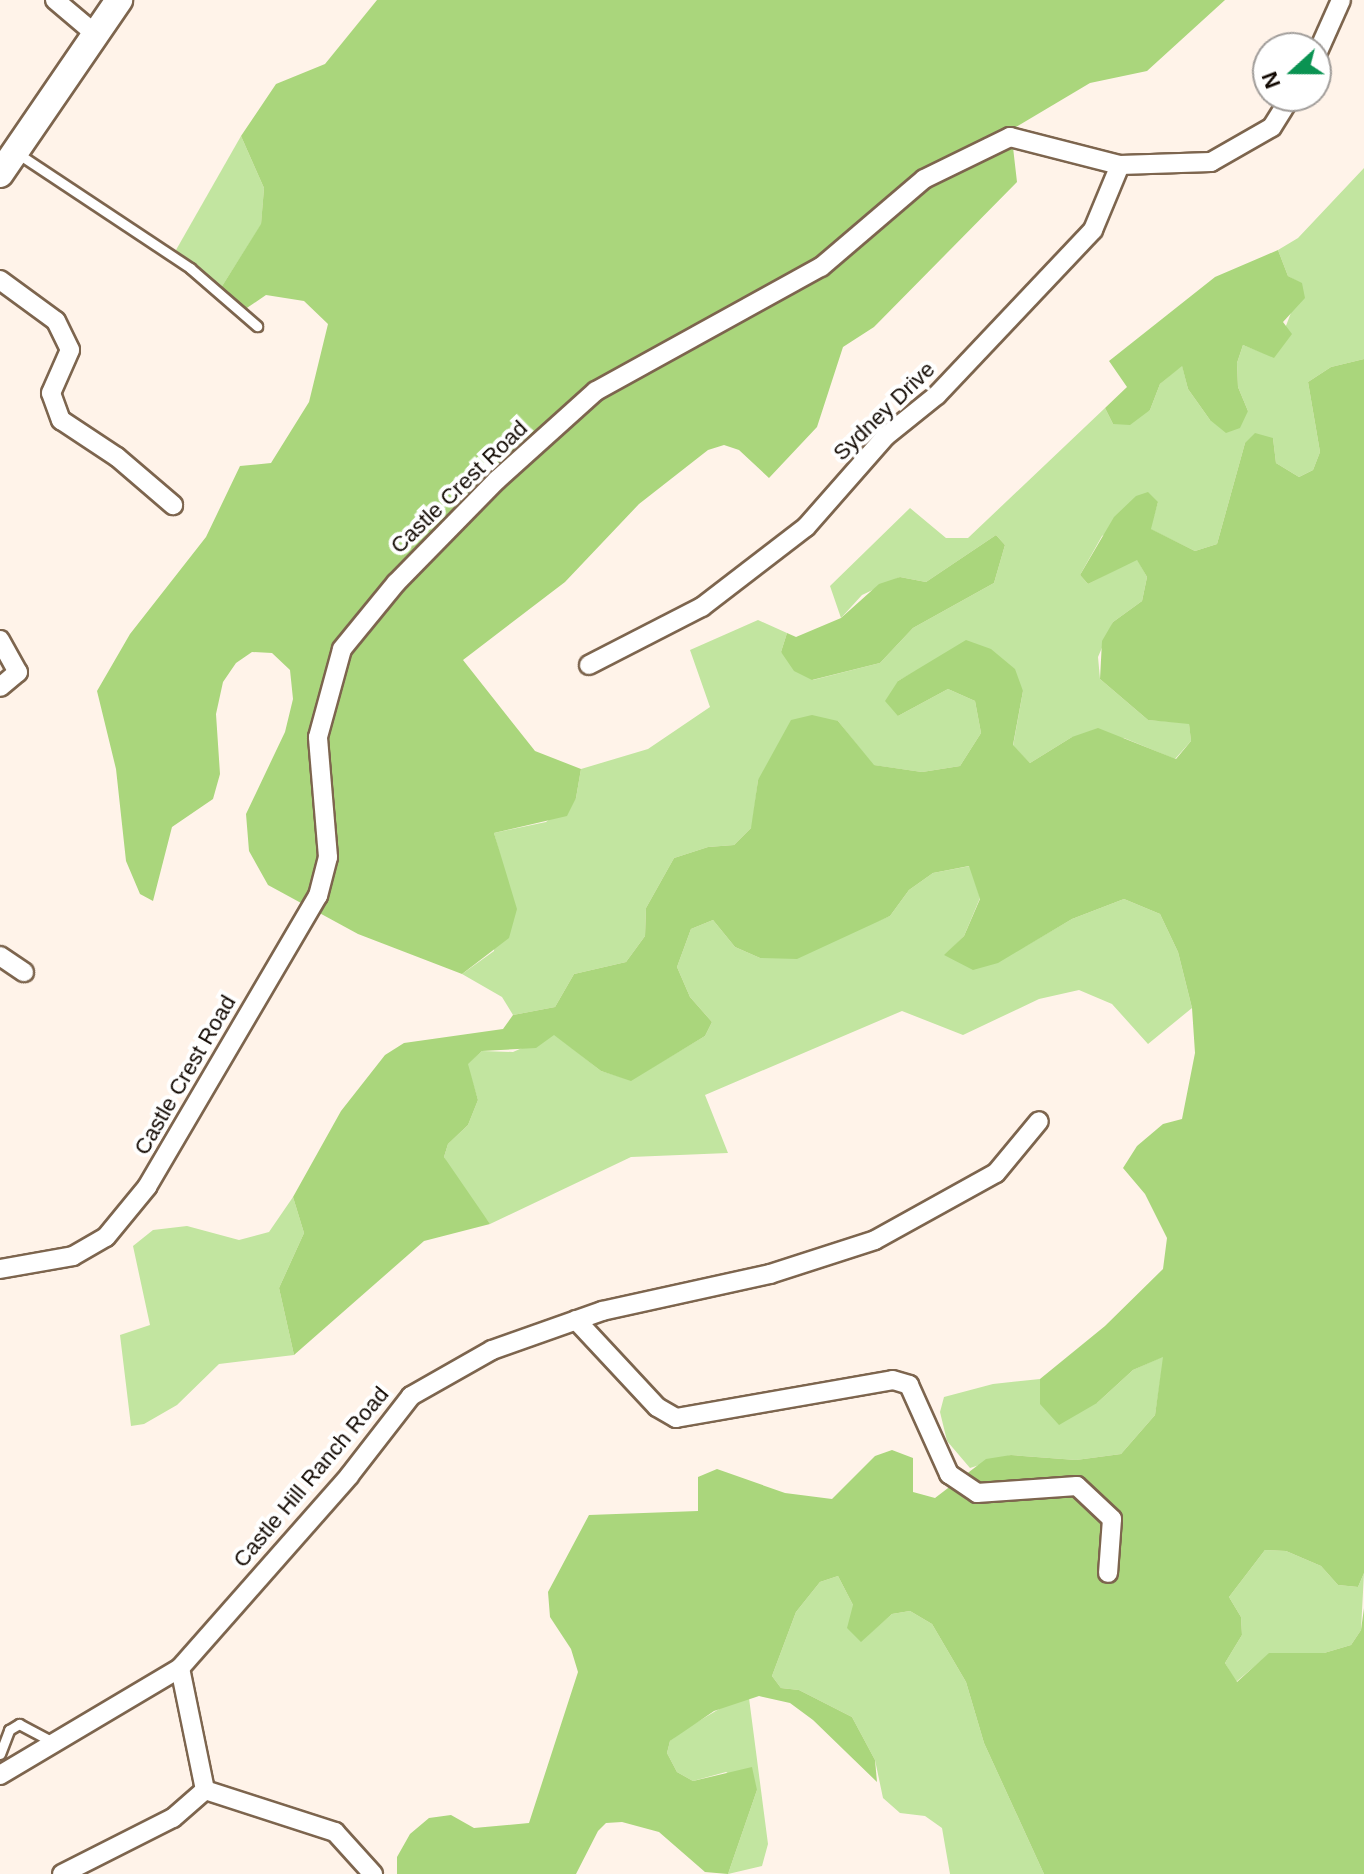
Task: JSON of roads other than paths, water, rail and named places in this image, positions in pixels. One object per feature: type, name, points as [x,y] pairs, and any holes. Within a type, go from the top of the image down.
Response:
[{"type":"street","points":[[55,0],[94,33]]},
{"type":"street","points":[[0,174],[119,0]]},
{"type":"street","points":[[1327,32],[1341,0]]},
{"type":"street","name":"Castle Crest Road","points":[[0,1269],[73,1256],[106,1237],[147,1187],[318,896],[328,857],[318,737],[342,649],[396,583],[497,480],[596,391],[821,267],[924,179],[1010,137],[1120,165],[1211,162],[1272,127],[1281,112]]},
{"type":"street","name":"Sydney Drive","points":[[589,665],[702,607],[806,527],[886,436],[937,395],[1093,230],[1120,165]]},
{"type":"street","points":[[0,280],[56,321],[70,350],[51,393],[61,420],[117,457],[173,505]]},
{"type":"street","points":[[0,640],[18,672],[0,687]]},
{"type":"street","points":[[0,956],[24,972]]},
{"type":"street","name":"Castle Hill Ranch Road","points":[[0,1775],[180,1668],[349,1476],[411,1396],[492,1350],[576,1320],[770,1274],[875,1240],[996,1173],[1039,1121]]},
{"type":"street","points":[[576,1320],[657,1407],[676,1418],[893,1380],[909,1385],[949,1474],[977,1493],[1077,1486],[1112,1519],[1108,1573]]},
{"type":"street","points":[[180,1668],[205,1790]]},
{"type":"street","points":[[62,1874],[173,1818],[205,1790]]},
{"type":"street","points":[[205,1790],[335,1832],[373,1874]]},
{"type":"lane","points":[[15,151],[190,268],[257,326]]},
{"type":"lane","points":[[0,1754],[9,1730],[19,1724],[54,1743]]}]
